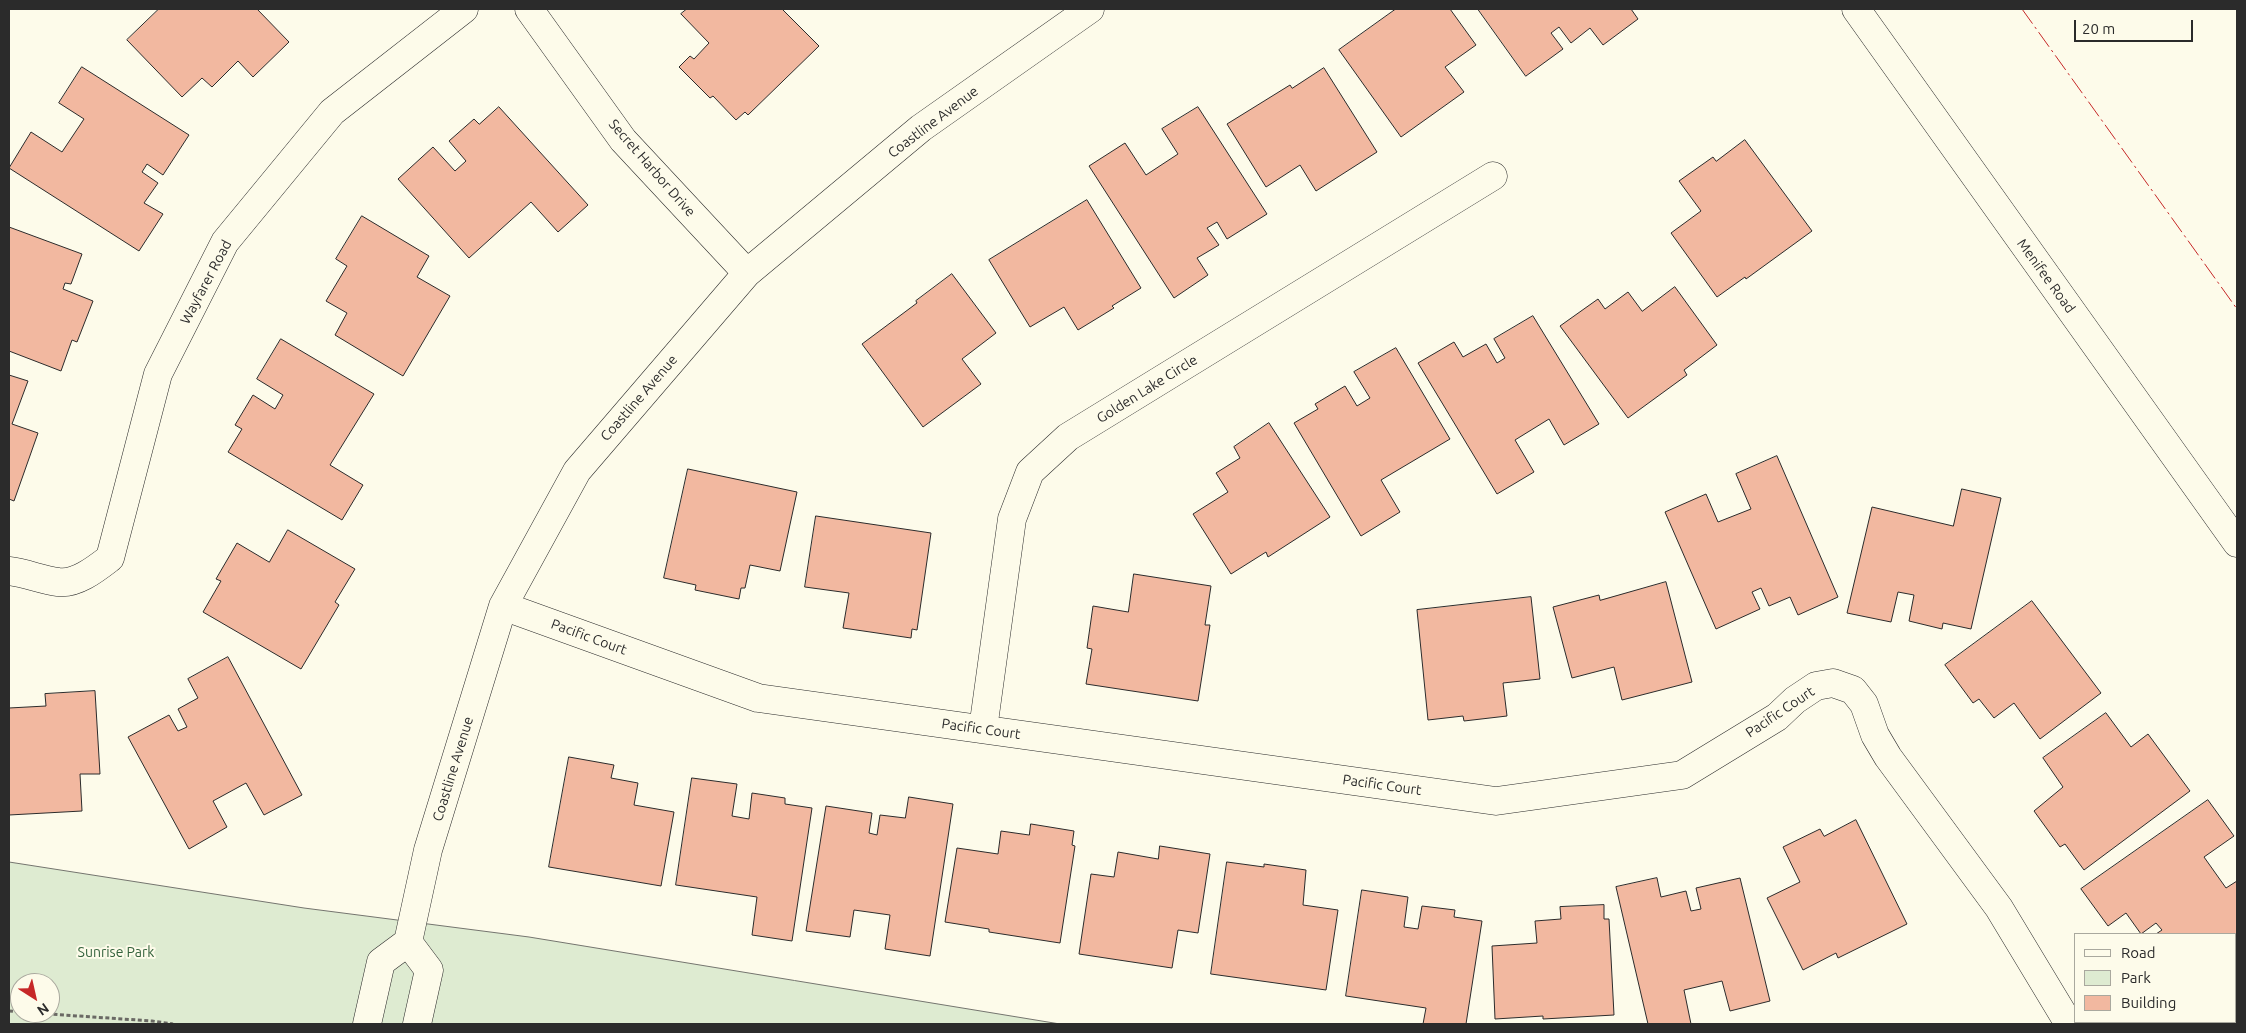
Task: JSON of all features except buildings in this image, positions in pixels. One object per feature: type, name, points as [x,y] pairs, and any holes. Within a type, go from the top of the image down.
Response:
[{"type":"street","name":"Wayfarer Road","points":[[9,571],[30,574],[60,583],[90,574],[110,558],[158,374],[224,242],[332,112],[464,9]]},
{"type":"street","name":"Secret Harbor Drive","points":[[529,9],[623,140],[747,273]]},
{"type":"street","name":"Coastline Avenue","points":[[408,942],[428,850],[503,606],[577,471],[747,273],[922,128],[1090,9]]},
{"type":"street","name":"Menifee Road","points":[[1856,9],[2237,542]]},
{"type":"street","name":"Golden Lake Circle","points":[[983,729],[1012,519],[1030,472],[1068,437],[1493,176]]},
{"type":"street","name":"Pacific Court","points":[[503,606],[758,698],[1496,801],[1682,775],[1778,717],[1795,700],[1816,686],[1833,683],[1853,690],[1864,704],[1875,735],[1888,757],[1998,908],[2069,1024]]},
{"type":"street","points":[[367,1024],[381,962],[408,942],[429,970],[417,1024]]},
{"type":"path","points":[[60,1015],[173,1024]]},
{"type":"green space","name":"Sunrise Park","points":[[9,862],[304,908],[529,937],[1060,1024],[9,1024]]},
{"type":"power","points":[[2022,9],[2237,309]]}]
